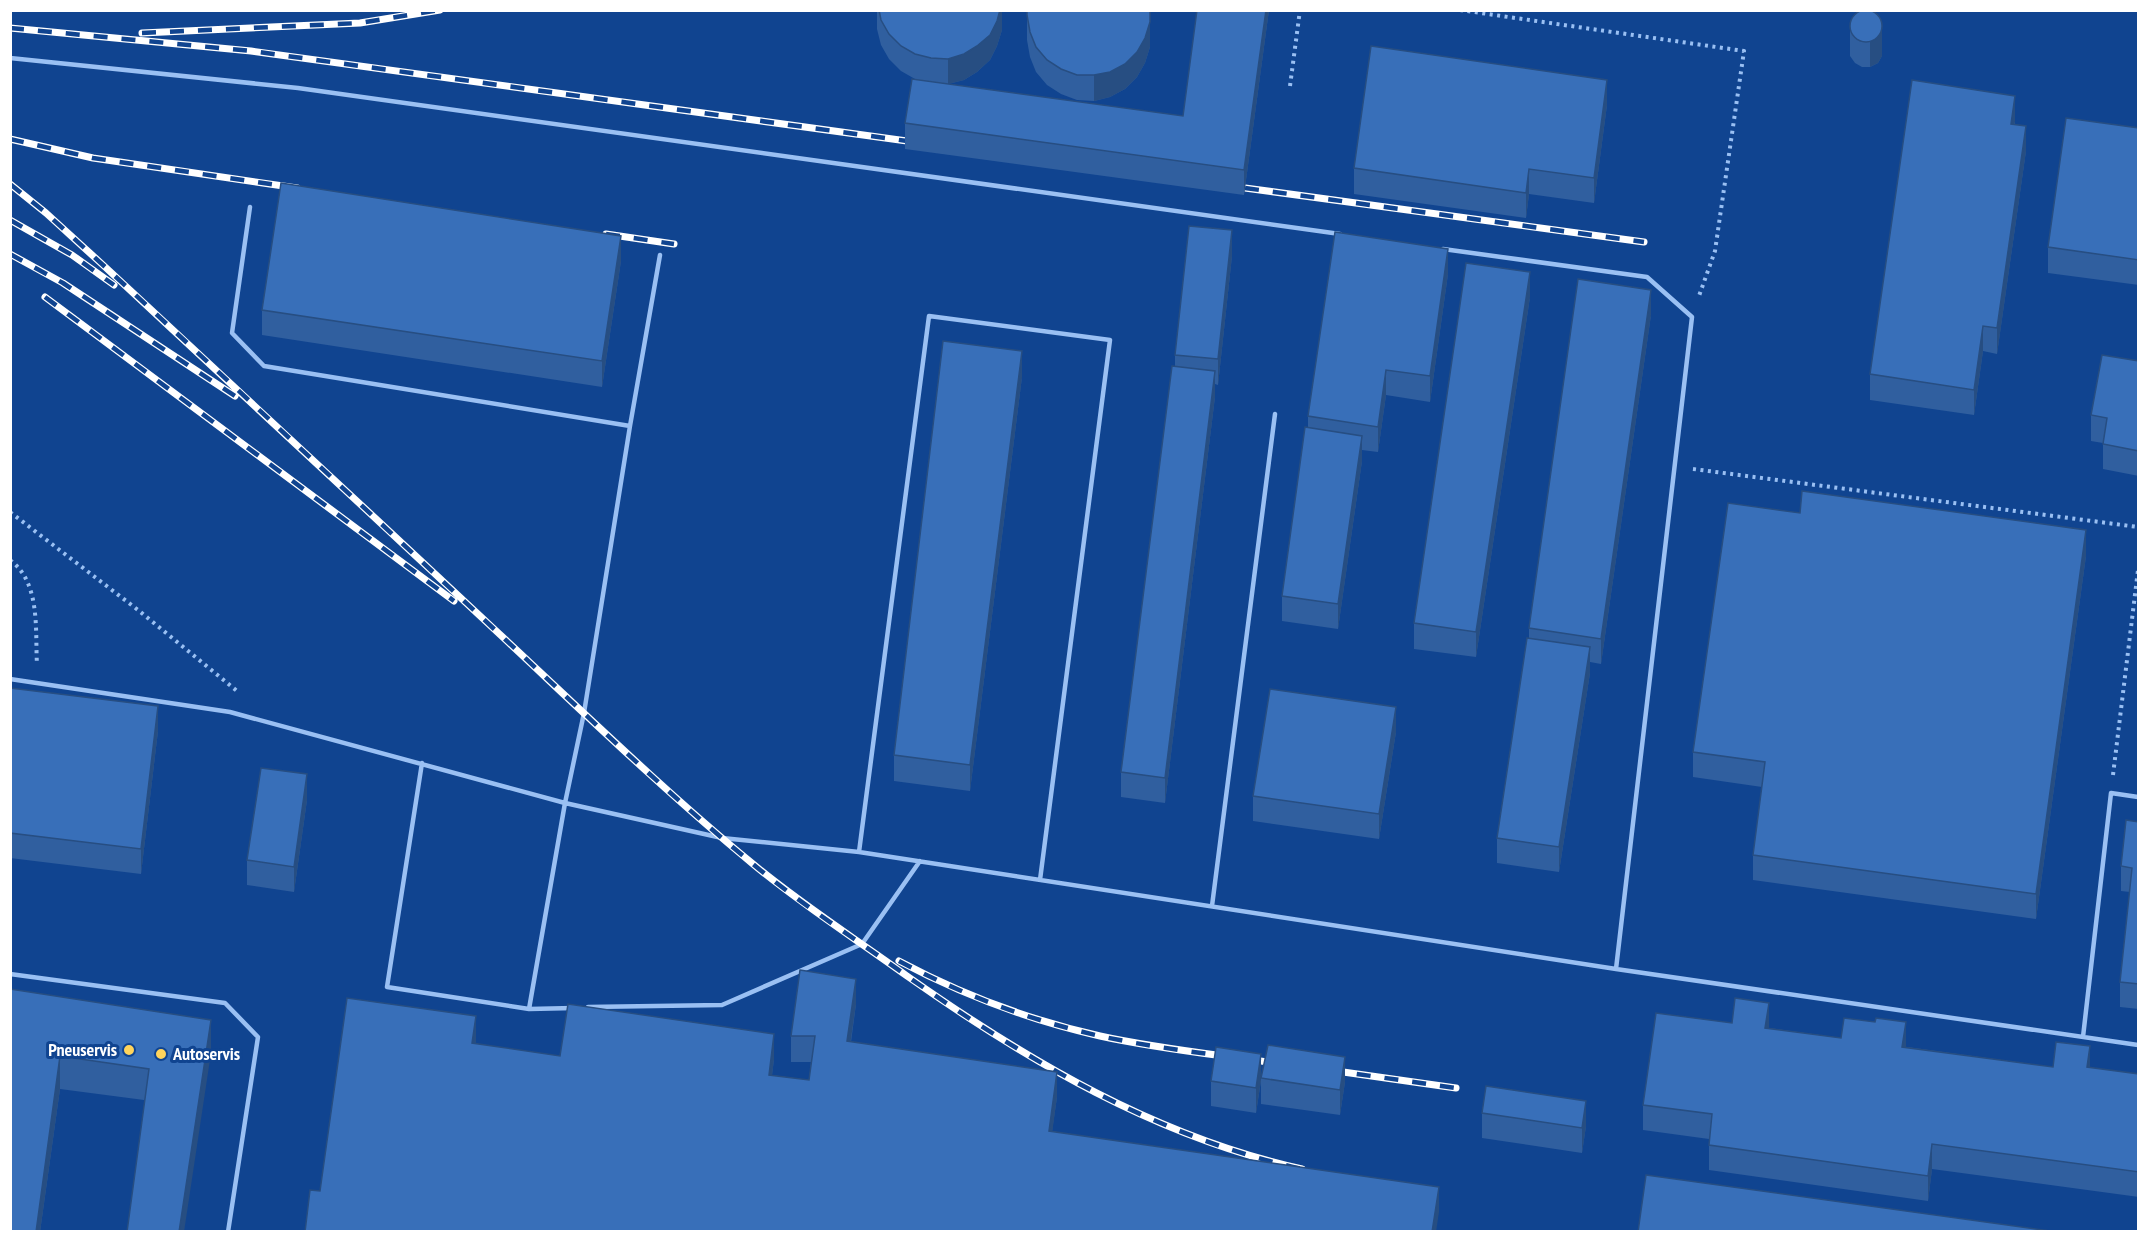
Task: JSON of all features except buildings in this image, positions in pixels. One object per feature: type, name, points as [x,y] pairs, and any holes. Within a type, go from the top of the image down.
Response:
[{"type":"lane","points":[[10,58],[298,88],[1352,236]]},
{"type":"lane","points":[[250,207],[232,333],[264,366],[630,426]]},
{"type":"lane","points":[[1435,248],[1647,277],[1692,317],[1616,969]]},
{"type":"lane","points":[[529,1009],[565,803],[584,713],[660,255]]},
{"type":"lane","points":[[859,852],[929,316],[1110,340],[1040,880]]},
{"type":"lane","points":[[1212,906],[1275,414]]},
{"type":"lane","points":[[10,679],[230,712],[565,803],[722,838],[859,852],[1616,969],[2139,1045]]},
{"type":"lane","points":[[422,763],[387,987],[529,1009],[722,1005],[862,944],[920,861]]},
{"type":"lane","points":[[2083,1037],[2111,793],[2139,797]]},
{"type":"lane","points":[[10,974],[225,1004],[258,1037],[228,1232]]},
{"type":"path","points":[[1290,86],[1300,10]]},
{"type":"path","points":[[1460,10],[1744,51],[1716,251],[1692,317]]},
{"type":"path","points":[[1674,467],[2139,527]]},
{"type":"path","points":[[10,512],[138,610],[240,694]]},
{"type":"path","points":[[10,560],[21,567],[34,600],[38,683]]},
{"type":"path","points":[[2111,793],[2139,570]]},
{"type":"railway","points":[[142,33],[360,23],[440,10]]},
{"type":"railway","points":[[10,28],[251,51],[907,141]]},
{"type":"railway","points":[[10,139],[93,158],[297,188]]},
{"type":"railway","points":[[10,184],[103,265],[654,778],[791,894],[999,1038],[1047,1066],[1145,1116],[1196,1137],[1248,1155],[1302,1169]]},
{"type":"railway","points":[[1245,188],[1644,242]]},
{"type":"railway","points":[[10,220],[72,255],[114,285]]},
{"type":"railway","points":[[606,234],[674,244]]},
{"type":"railway","points":[[10,254],[63,283],[235,396]]},
{"type":"railway","points":[[45,297],[454,601]]},
{"type":"railway","points":[[899,961],[947,985],[997,1005],[1074,1030],[1145,1045],[1281,1064]]},
{"type":"railway","points":[[1329,1070],[1456,1088]]},
{"type":"place","name":"Pneuservis","points":[[129,1050]]},
{"type":"place","name":"Autoservis","points":[[161,1054]]}]
